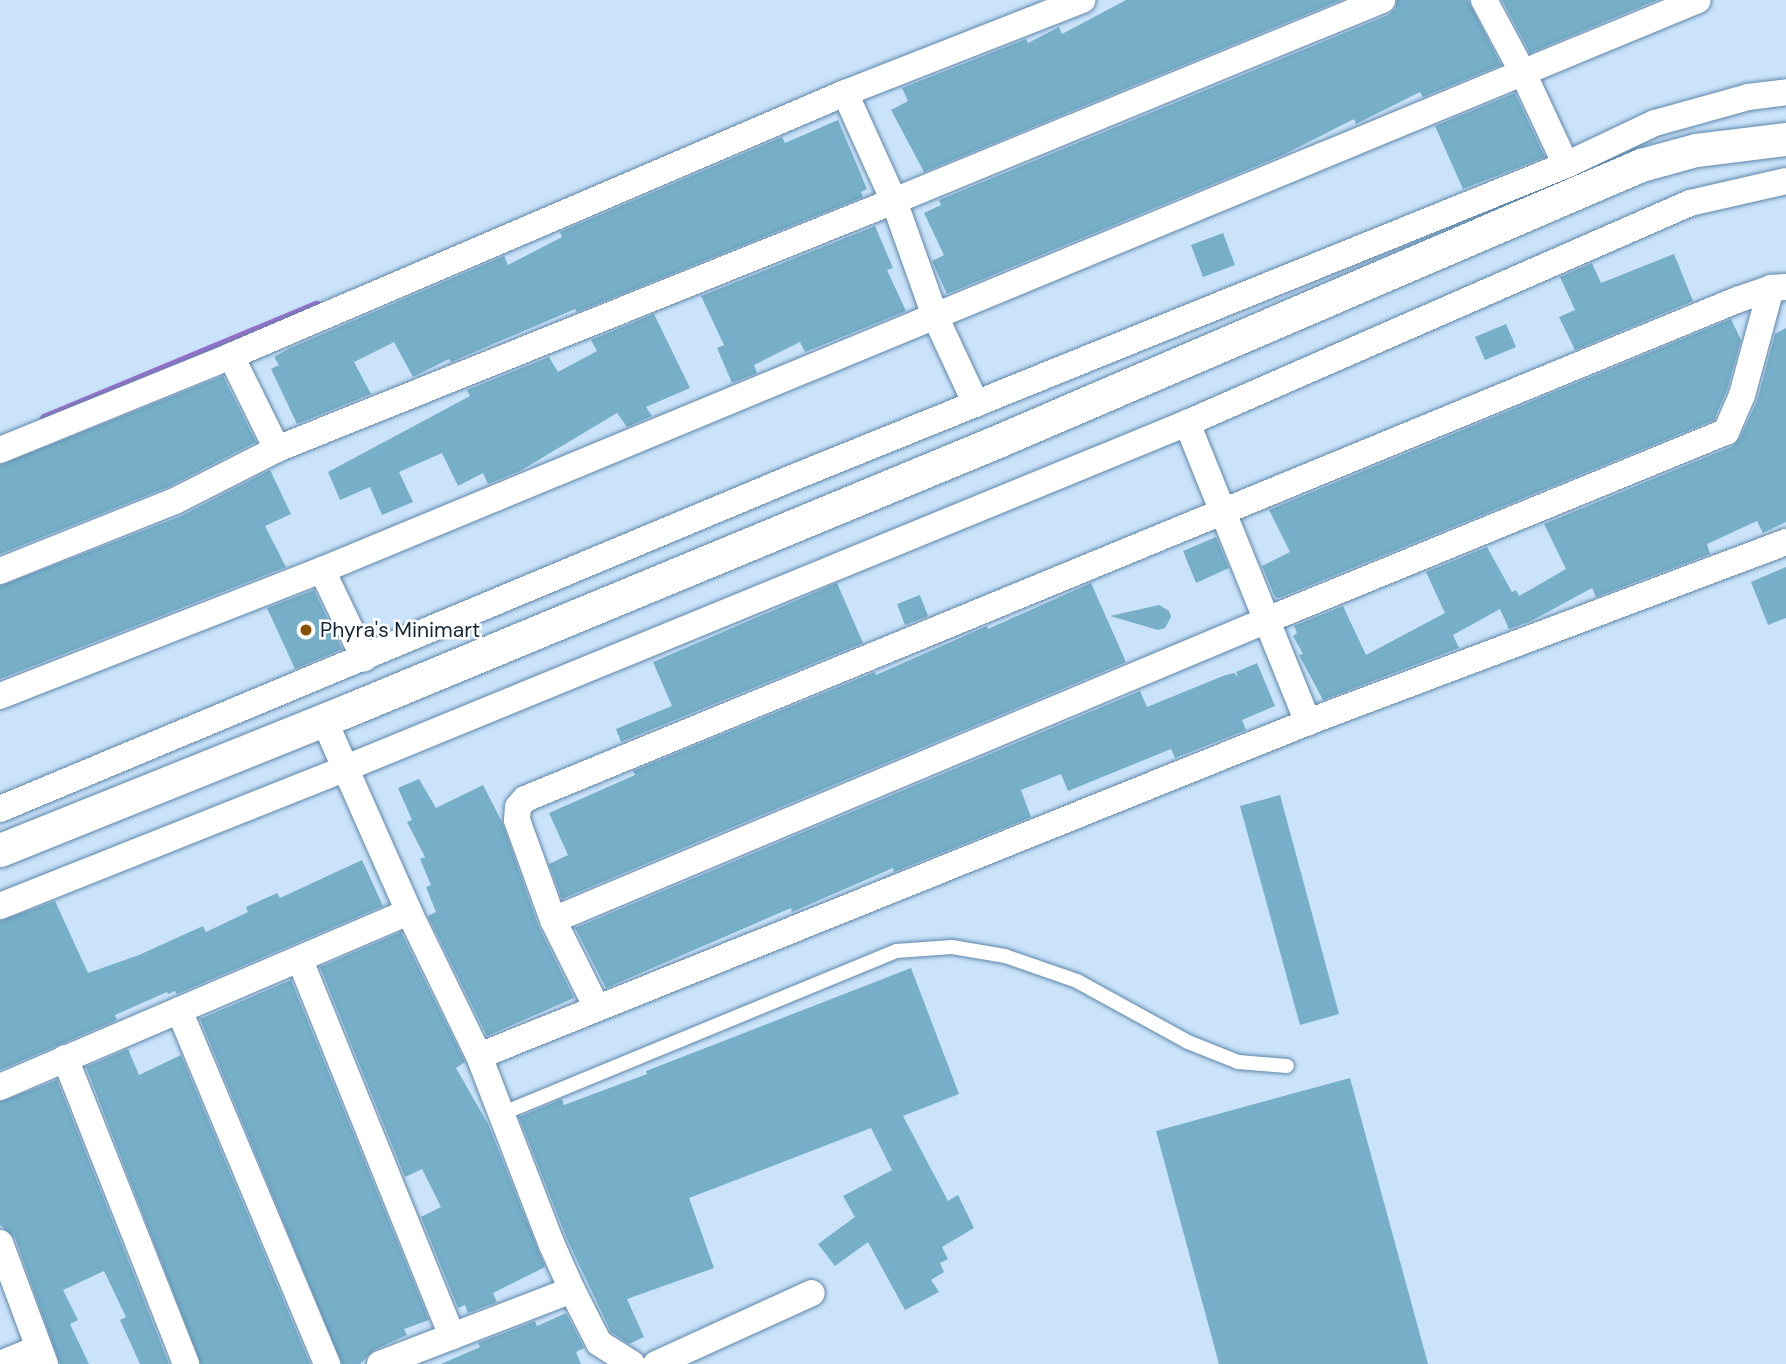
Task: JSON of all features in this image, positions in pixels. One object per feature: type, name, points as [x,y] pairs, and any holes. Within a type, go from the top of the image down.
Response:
[{"type":"street","points":[[0,450],[231,356],[845,93],[1082,0]]},
{"type":"street","points":[[0,571],[175,501],[277,449],[894,201],[1382,0]]},
{"type":"street","points":[[1484,0],[1524,75],[1566,165]]},
{"type":"street","points":[[0,696],[322,570],[1524,75],[1698,0]]},
{"type":"street","points":[[0,809],[976,404],[1566,165],[1655,123],[1748,97],[1786,92]]},
{"type":"street","points":[[845,93],[894,201],[936,316],[976,404]]},
{"type":"street","points":[[0,850],[324,720],[1011,435],[1641,165],[1696,150],[1786,139]]},
{"type":"street","points":[[0,906],[346,768],[1187,423],[1690,203],[1786,181]]},
{"type":"street","points":[[596,1006],[553,920],[517,820],[518,807],[526,799],[1222,511],[1778,287]]},
{"type":"street","points":[[553,920],[1267,620],[1726,432],[1742,395],[1778,287]]},
{"type":"street","points":[[231,356],[277,449]]},
{"type":"street","points":[[1187,423],[1308,722]]},
{"type":"street","points":[[479,1056],[596,1006],[1308,722],[1786,542]]},
{"type":"street","points":[[322,570],[364,658]]},
{"type":"street","points":[[324,720],[409,912],[479,1056],[572,1290],[599,1343],[632,1364]]},
{"type":"street","points":[[0,1087],[409,912]]},
{"type":"street","points":[[300,960],[452,1336]]},
{"type":"street","points":[[178,1010],[327,1364]]},
{"type":"street","points":[[65,1058],[187,1364]]},
{"type":"street","points":[[0,1243],[42,1356],[0,1364]]},
{"type":"street","points":[[380,1364],[572,1290]]},
{"type":"street","points":[[656,1364],[812,1293]]},
{"type":"lane","points":[[501,1114],[897,951],[952,947],[1005,956],[1077,981],[1188,1042],[1238,1062],[1287,1066]]},
{"type":"building","points":[[1126,0],[1341,0],[924,172],[891,110],[908,101],[902,88],[1026,39],[1028,43],[1059,27],[1062,34]]},
{"type":"building","points":[[1397,0],[1468,0],[1501,65],[1423,97],[1420,92],[1356,124],[1354,119],[1285,154],[947,294],[932,261],[944,255],[924,213],[941,205],[939,200],[1388,15],[1395,9]]},
{"type":"building","points":[[1502,0],[1657,0],[1530,53]]},
{"type":"building","points":[[1515,93],[1545,157],[1463,189],[1435,126]]},
{"type":"building","points":[[838,120],[867,189],[861,192],[863,197],[577,312],[575,309],[451,362],[449,359],[413,377],[394,342],[354,362],[371,394],[297,424],[271,369],[279,365],[274,357],[288,349],[504,256],[508,265],[562,237],[560,232],[782,137],[785,143]]},
{"type":"building","points":[[875,226],[893,268],[887,270],[906,311],[805,352],[800,342],[754,365],[757,373],[732,383],[717,348],[724,345],[701,296]]},
{"type":"building","points":[[1223,233],[1235,265],[1203,277],[1191,245]]},
{"type":"building","points":[[1674,254],[1693,301],[1575,350],[1559,317],[1575,310],[1560,277],[1592,263],[1601,283]]},
{"type":"building","points":[[654,314],[690,388],[646,407],[652,416],[627,427],[617,413],[520,471],[488,484],[483,473],[458,486],[442,453],[399,472],[413,502],[382,515],[370,487],[340,500],[328,472],[470,396],[467,390],[549,357],[558,372],[597,351],[591,340]]},
{"type":"building","points":[[1731,319],[1741,340],[1727,390],[1714,420],[1279,598],[1275,597],[1262,566],[1290,552],[1269,510]]},
{"type":"building","points":[[1506,324],[1516,347],[1485,360],[1475,337]]},
{"type":"building","points":[[1786,328],[1786,522],[1763,533],[1757,521],[1707,544],[1710,554],[1596,597],[1592,588],[1531,621],[1509,629],[1500,609],[1453,635],[1459,648],[1323,700],[1299,655],[1303,654],[1293,636],[1297,633],[1294,626],[1343,606],[1366,655],[1445,613],[1426,572],[1487,547],[1512,592],[1516,590],[1519,596],[1566,569],[1544,524],[1733,446],[1740,438],[1757,401],[1775,334]]},
{"type":"building","points":[[223,376],[256,442],[168,487],[0,554],[0,465]]},
{"type":"building","points":[[270,470],[291,514],[265,526],[286,567],[0,679],[0,586],[181,516]]},
{"type":"building","points":[[1216,537],[1229,568],[1196,583],[1183,551]]},
{"type":"building","points":[[1786,567],[1786,618],[1768,625],[1751,582]]},
{"type":"building","points":[[837,583],[863,643],[621,742],[616,729],[672,706],[653,662]]},
{"type":"building","points":[[1091,583],[1126,662],[562,899],[549,864],[568,855],[549,813],[635,775],[633,771],[875,672],[876,675]]},
{"type":"building","name":"Phyra's Minimart","points":[[314,590],[342,649],[295,669],[267,608]]},
{"type":"building","points":[[920,595],[928,616],[905,625],[897,604]]},
{"type":"building","points":[[1159,605],[1169,611],[1171,617],[1165,628],[1158,630],[1110,616]]},
{"type":"building","points":[[1257,663],[1275,706],[1242,720],[1246,730],[1175,758],[1171,749],[1068,791],[1061,774],[1021,790],[1031,817],[894,872],[893,868],[792,912],[791,908],[606,988],[575,928],[1140,691],[1147,707],[1223,676],[1234,673],[1238,677],[1236,672]]},
{"type":"building","points":[[419,779],[436,808],[483,785],[502,822],[538,925],[574,998],[487,1036],[428,916],[436,912],[426,887],[431,885],[420,859],[425,857],[407,822],[412,820],[398,788]]},
{"type":"building","points":[[1280,795],[1339,1014],[1300,1025],[1240,806]]},
{"type":"building","points":[[362,860],[383,906],[177,994],[175,991],[168,994],[167,992],[115,1015],[117,1020],[0,1070],[0,921],[55,901],[88,973],[139,955],[203,926],[206,932],[248,912],[246,907],[277,893],[280,898]]},
{"type":"building","points":[[401,932],[465,1062],[456,1068],[488,1124],[545,1267],[493,1293],[497,1302],[468,1313],[465,1305],[458,1308],[421,1217],[441,1207],[422,1169],[405,1177],[320,967]]},
{"type":"building","points":[[911,968],[959,1094],[903,1116],[948,1201],[958,1195],[974,1228],[942,1247],[948,1259],[940,1263],[944,1272],[931,1280],[939,1292],[905,1310],[868,1242],[835,1266],[818,1244],[855,1217],[843,1196],[892,1170],[871,1128],[689,1198],[714,1268],[627,1299],[644,1337],[629,1344],[611,1332],[567,1239],[519,1117],[562,1099],[564,1105],[647,1074],[646,1071]]},
{"type":"building","points":[[291,980],[429,1320],[404,1329],[407,1335],[374,1350],[360,1364],[342,1364],[200,1019]]},
{"type":"building","points":[[128,1049],[139,1075],[181,1055],[310,1364],[201,1364],[86,1067]]},
{"type":"building","points":[[1350,1078],[1428,1364],[1219,1364],[1156,1131]]},
{"type":"building","points":[[57,1080],[169,1364],[140,1364],[120,1320],[126,1317],[104,1271],[63,1290],[78,1320],[70,1324],[89,1364],[60,1364],[15,1238],[0,1225],[0,1102]]},
{"type":"building","points":[[566,1313],[584,1348],[576,1352],[581,1364],[441,1364],[480,1347],[478,1343],[535,1321],[537,1326]]},
{"type":"waterway","points":[[44,418],[316,305]]},
{"type":"place","name":"Phyra's Minimart","points":[[306,630]]}]
